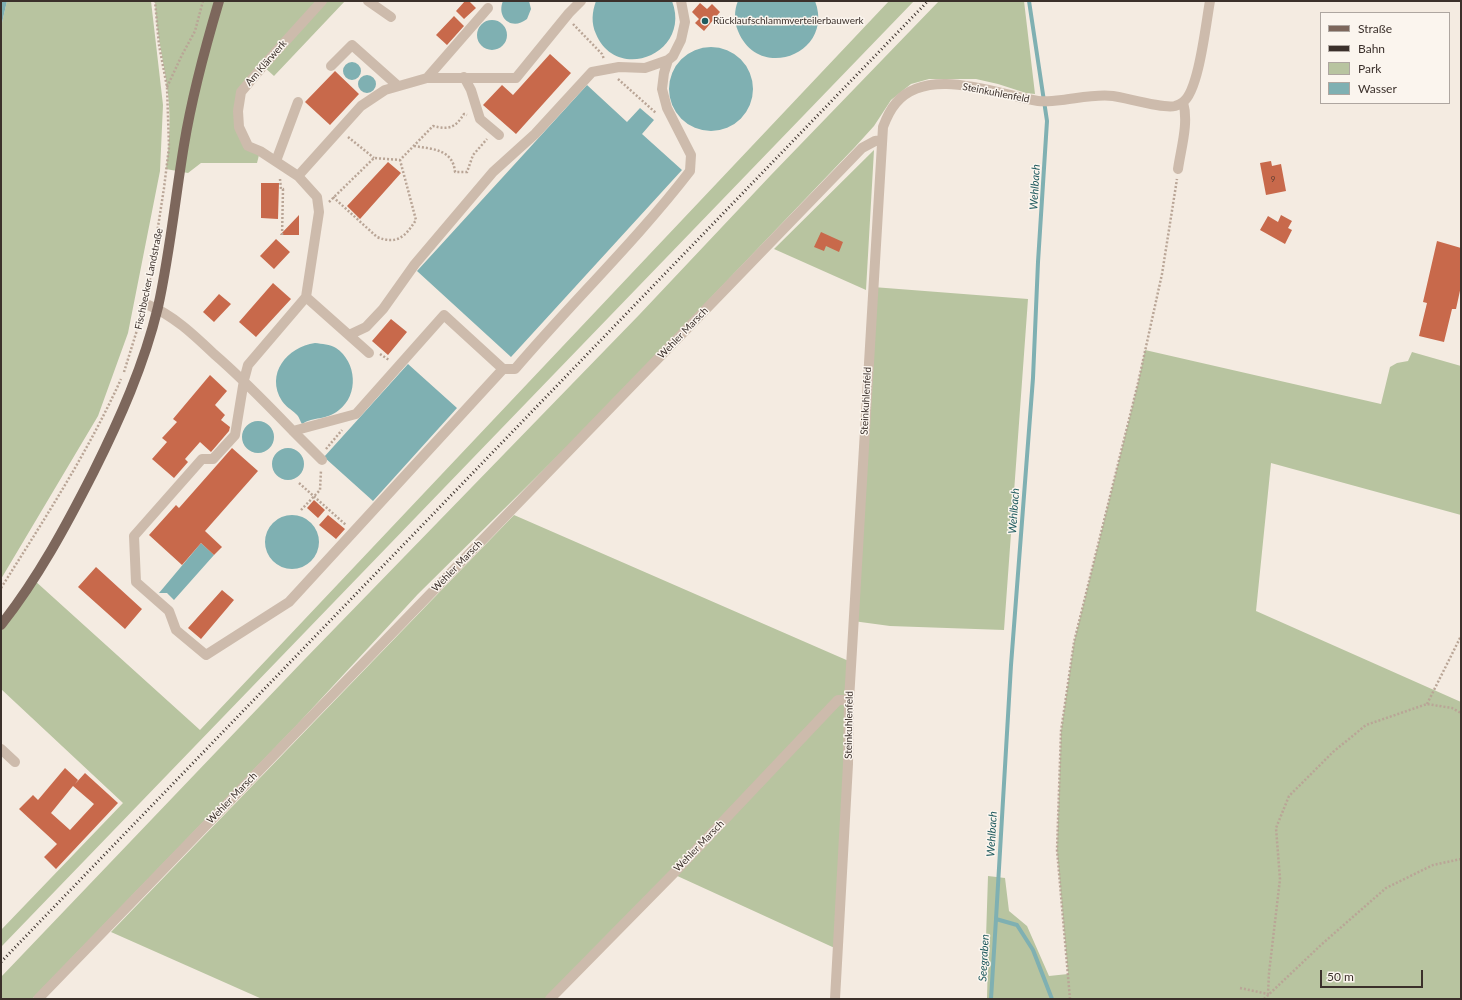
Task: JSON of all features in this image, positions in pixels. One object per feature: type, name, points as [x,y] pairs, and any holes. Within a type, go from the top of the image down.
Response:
[{"type":"main road","name":"Fischbecker Landstraße","points":[[1,625],[34,580],[72,515],[116,428],[142,361],[157,308],[168,257],[185,144],[200,66],[219,1]]},
{"type":"street","name":"Am Klärwerk","points":[[319,212],[317,197],[298,176],[260,151],[248,146],[239,127],[238,111],[241,92],[322,1]]},
{"type":"street","points":[[368,1],[391,17]]},
{"type":"street","points":[[298,176],[361,106],[385,90],[427,78],[516,78],[569,13],[581,1]]},
{"type":"street","points":[[349,336],[366,327],[383,309],[415,264],[493,172],[535,134],[592,72],[619,67],[645,68],[668,60],[673,56],[681,40],[685,22],[681,1]]},
{"type":"street","points":[[1178,169],[1186,111],[1183,102],[1190,96],[1195,83],[1210,1]]},
{"type":"street","points":[[427,78],[488,8]]},
{"type":"street","points":[[331,66],[352,45],[398,86]]},
{"type":"street","points":[[292,431],[356,414],[444,315],[503,369],[514,369],[549,329],[594,283],[690,171],[691,155],[667,108],[662,89],[664,73],[668,60]]},
{"type":"street","points":[[464,77],[471,90],[480,119],[496,133]]},
{"type":"street","name":"Steinkuhlenfeld","points":[[835,999],[848,764],[849,700],[883,127],[888,115],[896,103],[909,93],[921,88],[934,86],[955,85],[976,87],[1039,102],[1097,95],[1166,106],[1175,106],[1183,102]]},
{"type":"street","points":[[278,163],[298,102]]},
{"type":"street","name":"Wehler Marsch","points":[[38,999],[862,148],[875,141],[882,140]]},
{"type":"street","points":[[319,212],[306,297],[248,365],[235,435],[213,459],[202,460],[134,536],[136,582],[169,611],[176,630],[206,655],[289,602],[503,369]]},
{"type":"street","points":[[306,297],[369,353]]},
{"type":"street","points":[[146,304],[157,308],[184,326],[244,380],[292,431],[321,459]]},
{"type":"street","name":"Wehler Marsch","points":[[550,999],[678,868],[838,700],[849,700]]},
{"type":"street","points":[[1,749],[15,762]]},
{"type":"path","points":[[1,588],[56,499],[104,416],[123,375],[146,304],[169,147],[167,88],[155,1]]},
{"type":"path","points":[[167,88],[195,31],[204,1]]},
{"type":"path","points":[[340,130],[374,158],[400,160],[433,126],[451,128],[458,123],[464,114],[480,119]]},
{"type":"path","points":[[414,146],[445,152],[451,159],[455,172],[467,172],[474,155],[496,133]]},
{"type":"path","points":[[319,212],[374,158]]},
{"type":"path","points":[[334,198],[377,237],[386,240],[394,240],[402,237],[410,230],[416,220],[400,160]]},
{"type":"path","points":[[278,163],[280,189],[283,189],[282,236]]},
{"type":"path","points":[[1070,999],[1057,850],[1061,731],[1074,642],[1138,383],[1162,274],[1178,169]]},
{"type":"path","points":[[369,353],[376,350],[398,367]]},
{"type":"path","points":[[301,510],[320,490],[321,459],[356,414]]},
{"type":"path","points":[[299,483],[354,532]]},
{"type":"path","points":[[1427,704],[1461,636]]},
{"type":"path","points":[[1268,994],[1280,879],[1276,828],[1289,796],[1333,752],[1366,725],[1427,704],[1452,708],[1461,713]]},
{"type":"path","points":[[1264,999],[1322,944],[1386,888],[1433,865],[1461,859]]},
{"type":"path","points":[[1240,988],[1268,994]]},
{"type":"green space","points":[[7,1],[151,1],[163,105],[160,171],[128,333],[98,416],[1,579],[1,27]]},
{"type":"green space","points":[[155,1],[345,1],[274,76],[263,66],[241,92],[238,111],[248,146],[260,151],[257,163],[201,163],[188,173],[166,169],[169,138],[169,107]]},
{"type":"green space","points":[[889,1],[914,1],[1,947],[1,930],[123,803],[1,689],[1,625],[34,580],[200,730]]},
{"type":"green space","points":[[939,1],[1024,1],[1035,94],[1026,93],[976,79],[929,79],[911,84],[891,100],[874,126],[855,147],[591,423],[418,594],[296,726],[32,999],[1,999],[1,977],[303,661],[639,315],[771,175]]},
{"type":"green space","points":[[874,150],[866,290],[774,249]]},
{"type":"green space","points":[[873,287],[1028,299],[1004,630],[890,626],[853,621]]},
{"type":"green space","points":[[1145,350],[1381,404],[1390,367],[1397,363],[1408,361],[1412,352],[1461,366],[1461,515],[1271,463],[1256,611],[1461,702],[1461,999],[987,999],[988,957],[986,938],[988,876],[1005,878],[1009,911],[1027,926],[1049,976],[1068,974],[1057,850],[1061,731],[1074,642]]},
{"type":"green space","points":[[514,515],[851,662],[839,950],[673,874],[550,999],[262,999],[111,932]]},
{"type":"water","points":[[1,1],[7,1],[1,27]]},
{"type":"water","points":[[503,1],[529,1],[531,9],[527,19],[516,24],[507,21],[502,13],[501,7]]},
{"type":"water","points":[[596,1],[672,1],[675,19],[672,35],[662,47],[649,56],[635,59],[620,57],[606,49],[596,34],[593,26],[593,18]]},
{"type":"water","points":[[738,1],[815,1],[818,19],[814,35],[805,47],[792,55],[777,58],[762,56],[748,47],[738,31],[735,16]]},
{"type":"water","points":[[492,20],[503,24],[507,35],[503,46],[492,50],[481,46],[477,35],[481,24]]},
{"type":"water","points":[[711,47],[727,50],[734,54],[746,66],[750,73],[753,89],[750,105],[746,112],[734,124],[727,128],[711,131],[695,128],[688,124],[676,112],[672,105],[669,89],[672,73],[676,66],[688,54],[695,50]]},
{"type":"water","points":[[348,62],[356,62],[361,67],[359,78],[356,80],[348,80],[343,75],[343,67]]},
{"type":"water","points":[[363,75],[371,75],[376,80],[374,91],[371,93],[363,93],[358,88],[358,80]]},
{"type":"water","points":[[587,85],[627,122],[640,108],[654,120],[642,134],[682,170],[511,357],[417,271]]},
{"type":"water","points":[[315,343],[326,344],[336,348],[343,354],[348,361],[351,370],[353,379],[352,387],[350,396],[339,410],[329,416],[311,420],[302,424],[299,417],[282,401],[277,391],[276,381],[282,363],[288,356],[296,350]]},
{"type":"water","points":[[408,364],[457,408],[373,501],[324,457]]},
{"type":"water","points":[[255,421],[261,421],[270,425],[274,437],[270,449],[261,453],[255,453],[246,449],[242,440],[242,434],[246,425]]},
{"type":"water","points":[[285,448],[291,448],[300,452],[304,464],[300,476],[291,480],[285,480],[276,476],[272,467],[272,461],[276,452]]},
{"type":"water","points":[[292,515],[302,517],[311,523],[317,532],[319,542],[317,552],[311,561],[302,567],[292,569],[282,567],[273,561],[267,552],[265,542],[267,532],[273,523],[282,517]]},
{"type":"water","points":[[201,543],[214,555],[174,600],[167,593],[159,593]]},
{"type":"building","points":[[465,1],[469,1],[476,8],[464,19],[456,11]]},
{"type":"building","name":"Rücklaufschlammverteilerbauwerk","points":[[700,3],[707,9],[712,4],[720,12],[704,31],[695,23],[699,19],[692,12]]},
{"type":"building","points":[[454,16],[464,26],[447,45],[436,35]]},
{"type":"building","points":[[550,54],[571,73],[516,134],[483,105],[502,85],[513,95]]},
{"type":"building","points":[[335,71],[359,94],[330,125],[305,102]]},
{"type":"building","points":[[1271,161],[1272,166],[1281,164],[1286,191],[1266,195],[1260,163]]},
{"type":"building","points":[[388,162],[401,173],[360,219],[347,206]]},
{"type":"building","points":[[261,183],[279,183],[278,219],[261,218]]},
{"type":"building","points":[[299,215],[299,235],[280,235]]},
{"type":"building","points":[[1281,215],[1292,221],[1288,228],[1292,230],[1285,244],[1260,230],[1268,216],[1278,222]]},
{"type":"building","points":[[821,232],[843,242],[839,252],[826,246],[824,251],[814,247]]},
{"type":"building","points":[[276,239],[290,252],[274,269],[260,256]]},
{"type":"building","points":[[1437,241],[1461,248],[1461,286],[1456,309],[1452,309],[1444,342],[1419,336],[1427,303],[1423,302]]},
{"type":"building","points":[[273,283],[291,299],[256,337],[239,322]]},
{"type":"building","points":[[219,294],[231,304],[214,322],[203,312]]},
{"type":"building","points":[[391,319],[407,332],[388,355],[372,341]]},
{"type":"building","points":[[210,375],[227,391],[215,405],[225,415],[221,420],[230,427],[229,431],[211,452],[200,442],[185,459],[188,462],[174,478],[152,459],[167,442],[162,438],[177,422],[173,419]]},
{"type":"building","points":[[232,448],[258,471],[205,531],[222,547],[214,555],[201,543],[182,565],[149,535],[176,505],[179,508]]},
{"type":"building","points":[[314,500],[325,510],[318,518],[307,508]]},
{"type":"building","points":[[328,515],[345,529],[336,539],[319,525]]},
{"type":"building","points":[[96,567],[142,609],[125,629],[78,587]]},
{"type":"building","points":[[222,590],[234,600],[201,639],[188,628]]},
{"type":"building","points":[[65,768],[78,780],[75,784],[85,773],[118,803],[56,869],[44,857],[57,844],[19,809],[33,795],[38,800]],"holes":[[[73,786],[94,804],[70,830],[51,813]]]},
{"type":"waterway","name":"Wehlbach","points":[[1029,1],[1047,121],[1038,262],[1033,378],[1011,665],[996,919],[1017,925],[1033,950],[1052,999]]},
{"type":"waterway","name":"Seegraben","points":[[991,999],[996,919]]},
{"type":"railway","points":[[1,962],[928,1]]},
{"type":"place","name":"Rücklaufschlammverteilerbauwerk","points":[[705,21]]}]
